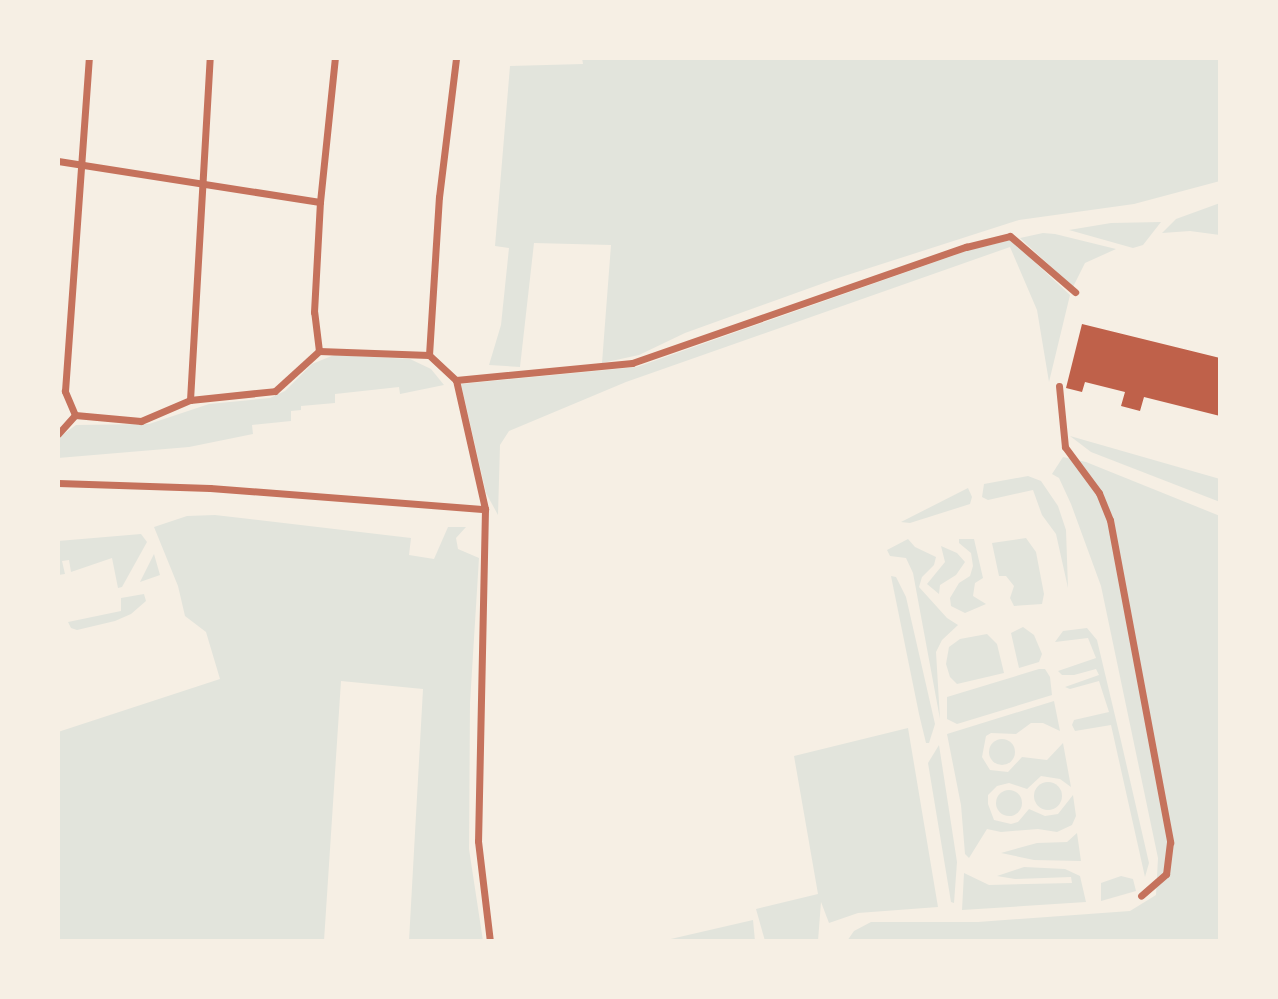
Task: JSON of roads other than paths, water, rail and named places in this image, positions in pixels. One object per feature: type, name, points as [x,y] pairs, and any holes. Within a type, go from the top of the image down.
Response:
[{"type":"street","points":[[75,415],[62,390],[89,58]]},
{"type":"street","points":[[190,400],[210,58]]},
{"type":"street","points":[[319,351],[314,312],[320,202],[335,58]]},
{"type":"street","points":[[429,355],[439,197],[456,58]]},
{"type":"street","points":[[58,161],[320,202]]},
{"type":"street","points":[[456,380],[632,363],[966,247],[1010,236],[1075,292]]},
{"type":"street","points":[[75,415],[141,421],[190,400],[275,391],[319,351],[429,355],[456,380],[485,509],[478,841],[490,941]]},
{"type":"street","points":[[1059,386],[1065,447],[1099,493],[1110,520],[1170,842],[1166,874],[1141,896]]},
{"type":"street","points":[[58,434],[75,415]]},
{"type":"street","points":[[58,483],[210,488],[485,509]]}]
